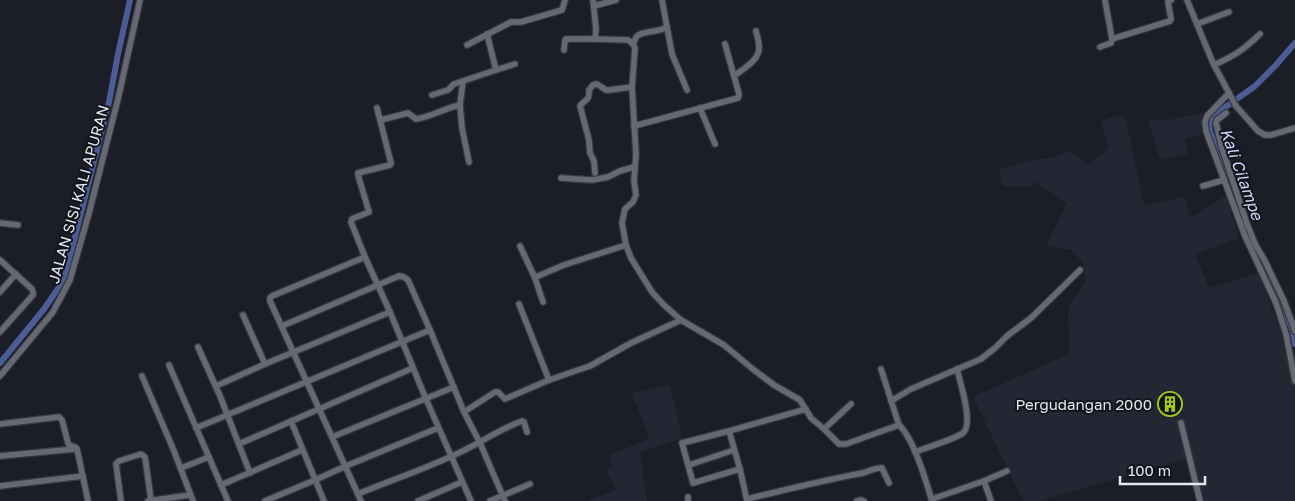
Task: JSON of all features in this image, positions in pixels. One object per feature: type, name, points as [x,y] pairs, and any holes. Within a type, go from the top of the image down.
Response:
[{"type":"street","name":"JALAN SISI KALI APURAN","points":[[0,376],[53,312],[70,280],[106,147],[140,0]]},
{"type":"street","points":[[467,45],[512,22],[521,22],[562,10],[564,0]]},
{"type":"street","points":[[595,39],[596,29],[593,3],[616,0]]},
{"type":"street","points":[[662,0],[672,54],[688,90]]},
{"type":"street","points":[[1100,47],[1111,43],[1112,39],[1105,0]]},
{"type":"street","points":[[1112,39],[1170,21],[1168,2],[1171,0]]},
{"type":"street","points":[[1187,0],[1214,65],[1235,104],[1260,133],[1271,135],[1295,128]]},
{"type":"street","points":[[1197,24],[1229,12]]},
{"type":"street","points":[[633,44],[637,36],[667,27]]},
{"type":"street","points":[[734,76],[754,60],[758,54],[760,48],[756,31]]},
{"type":"street","points":[[486,34],[496,70]]},
{"type":"street","points":[[1214,65],[1236,55],[1260,34]]},
{"type":"street","points":[[564,50],[564,40],[566,39],[628,40],[633,44],[635,53],[632,87],[636,154],[634,167],[636,195],[633,202],[625,209],[622,222],[630,258],[652,292],[681,320],[724,344],[769,381],[800,400],[811,418],[839,444],[842,445],[899,426]]},
{"type":"street","points":[[634,126],[738,98],[739,94],[725,44]]},
{"type":"street","points":[[432,95],[448,90],[454,84],[515,64]]},
{"type":"street","points":[[463,82],[460,105],[462,128],[469,162]]},
{"type":"street","points":[[594,173],[594,161],[590,153],[580,106],[588,98],[592,85],[597,84],[606,90],[632,87]]},
{"type":"street","points":[[1230,95],[1207,116],[1205,122],[1206,131],[1224,180],[1248,235],[1284,301],[1295,331]]},
{"type":"street","points":[[381,120],[408,113],[416,119],[422,118],[460,105]]},
{"type":"street","points":[[377,108],[391,163],[390,165],[358,173],[369,212],[351,220],[401,342],[471,501]]},
{"type":"street","points":[[700,108],[715,144]]},
{"type":"street","points":[[1226,113],[1217,120],[1216,127],[1248,235]]},
{"type":"street","points":[[561,178],[592,180],[608,177],[634,167]]},
{"type":"street","points":[[1203,186],[1224,180]]},
{"type":"street","points":[[0,223],[18,225]]},
{"type":"street","points":[[535,278],[564,265],[626,245]]},
{"type":"street","points":[[520,246],[535,278],[543,302]]},
{"type":"street","points":[[361,501],[270,298],[365,257]]},
{"type":"street","points":[[0,260],[33,292],[33,295],[0,332]]},
{"type":"street","points":[[1261,261],[1286,334],[1295,381]]},
{"type":"street","points":[[891,401],[911,389],[981,359],[1042,308],[1080,270]]},
{"type":"street","points":[[0,292],[16,274]]},
{"type":"street","points":[[282,326],[399,276],[405,277],[504,498]]},
{"type":"street","points":[[519,304],[549,380]]},
{"type":"street","points":[[216,386],[390,312]]},
{"type":"street","points":[[243,315],[266,364]]},
{"type":"street","points":[[464,412],[496,392],[505,399],[549,380],[590,366],[632,343],[681,320]]},
{"type":"street","points":[[196,428],[430,330]]},
{"type":"street","points":[[198,347],[228,415],[250,473]]},
{"type":"street","points":[[170,365],[228,501]]},
{"type":"street","points":[[239,444],[413,368]]},
{"type":"street","points":[[915,452],[960,435],[966,430],[965,404],[957,368]]},
{"type":"street","points":[[881,369],[899,426],[908,435],[932,500],[984,481],[1007,470]]},
{"type":"street","points":[[121,501],[116,464],[119,461],[142,454],[145,457],[150,501],[192,498],[142,376]]},
{"type":"street","points":[[332,437],[454,387]]},
{"type":"street","points":[[824,429],[851,404]]},
{"type":"street","points":[[740,469],[693,483],[682,443],[806,410]]},
{"type":"street","points":[[0,424],[62,418],[68,443],[77,449],[88,501]]},
{"type":"street","points":[[358,494],[452,457],[480,443],[507,426],[522,420],[527,432]]},
{"type":"street","points":[[292,421],[324,501]]},
{"type":"street","points":[[1181,423],[1200,501]]},
{"type":"street","points":[[266,501],[438,428]]},
{"type":"street","points":[[729,431],[747,500],[866,472],[878,467],[882,468],[889,483]]},
{"type":"street","points":[[0,456],[77,449]]},
{"type":"street","points":[[221,485],[302,450]]},
{"type":"street","points":[[689,465],[734,450]]},
{"type":"street","points":[[180,468],[208,457]]},
{"type":"street","points":[[0,486],[83,476]]},
{"type":"street","points":[[984,481],[991,501]]},
{"type":"street","points":[[418,501],[462,482]]},
{"type":"street","points":[[490,501],[504,498],[530,484]]},
{"type":"street","points":[[857,501],[864,501]]},
{"type":"shaded area","points":[[1202,113],[1201,134],[1185,140],[1188,154],[1160,160],[1148,120],[1168,120]]},
{"type":"shaded area","points":[[1117,116],[1125,117],[1144,205],[1184,197],[1190,218],[1226,196],[1239,238],[1195,254],[1209,288],[1258,273],[1280,329],[1295,387],[1295,501],[1201,501],[1188,458],[1040,501],[1023,501],[973,397],[1069,354],[1068,308],[1086,280],[1083,263],[1072,250],[1046,246],[1067,203],[1034,182],[1030,187],[1003,186],[999,170],[1061,155],[1069,150],[1088,165],[1109,148],[1101,121]]},
{"type":"shaded area","points":[[669,385],[683,438],[640,452],[647,501],[588,501],[616,490],[606,470],[613,467],[609,455],[649,439],[632,393]]},
{"type":"waterway","points":[[0,363],[44,309],[64,280],[109,102],[130,0]]},
{"type":"waterway","name":"Kali Cilampe","points":[[1247,231],[1236,205],[1209,125],[1213,116],[1255,86],[1295,43]]},
{"type":"waterway","name":"Kali Cilampe","points":[[1253,245],[1293,331],[1295,344]]},
{"type":"place","name":"Pergudangan 2000","points":[[1170,404]]}]
